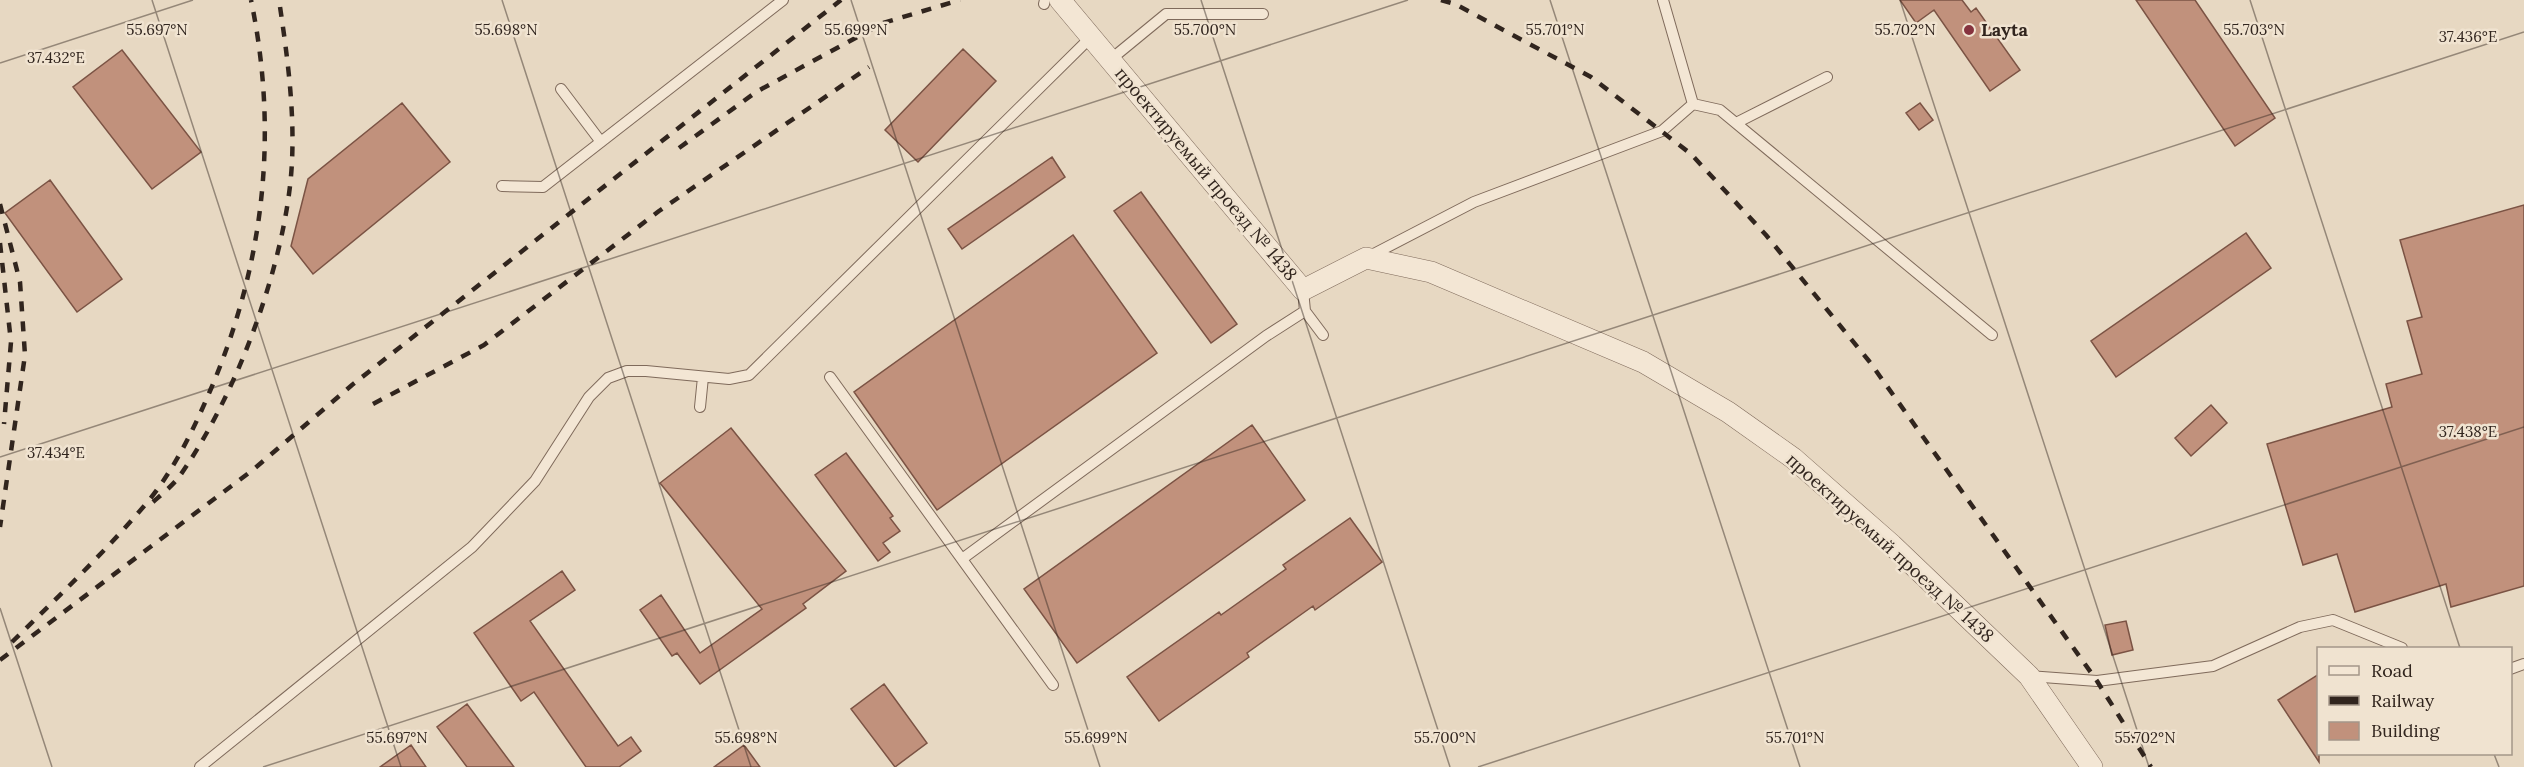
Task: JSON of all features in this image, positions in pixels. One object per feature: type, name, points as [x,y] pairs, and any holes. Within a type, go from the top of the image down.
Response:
[{"type":"street","name":"проектируемый проезд № 1438","points":[[1049,1],[1091,37],[1303,290],[1365,258],[1431,272],[1643,362],[1728,412],[1802,465],[1892,544],[2029,676],[2092,767]]},
{"type":"lane","points":[[502,186],[543,187],[783,0]]},
{"type":"lane","points":[[1663,0],[1693,104]]},
{"type":"lane","points":[[1110,60],[1166,14],[1263,14]]},
{"type":"lane","points":[[200,767],[472,547],[535,481],[589,397],[608,378],[627,371],[646,370],[729,380],[749,375],[1091,37]]},
{"type":"lane","points":[[1736,123],[1827,77]]},
{"type":"lane","points":[[561,89],[601,142]]},
{"type":"lane","points":[[1693,104],[1720,110],[1992,335]]},
{"type":"lane","points":[[1365,258],[1474,202],[1662,131],[1693,104]]},
{"type":"lane","points":[[1303,290],[1305,311],[1323,335]]},
{"type":"lane","points":[[962,559],[1257,343],[1305,311]]},
{"type":"lane","points":[[700,407],[703,376]]},
{"type":"lane","points":[[830,378],[1053,686]]},
{"type":"lane","points":[[2029,676],[2097,681],[2213,666],[2300,627],[2333,620],[2400,647]]},
{"type":"building","points":[[1900,0],[1962,0],[1971,12],[1976,8],[2020,70],[1990,91],[1934,10],[1916,23]]},
{"type":"building","points":[[2136,0],[2195,0],[2275,118],[2235,146]]},
{"type":"building","points":[[963,49],[996,81],[918,162],[885,130]]},
{"type":"building","points":[[122,50],[201,152],[152,189],[73,87]]},
{"type":"building","points":[[402,103],[450,162],[313,274],[291,246],[308,179]]},
{"type":"building","points":[[1920,103],[1933,120],[1919,130],[1906,113]]},
{"type":"building","points":[[1052,157],[1065,177],[962,249],[948,229]]},
{"type":"building","points":[[50,180],[122,279],[77,312],[5,213]]},
{"type":"building","points":[[1141,192],[1237,324],[1211,343],[1114,211]]},
{"type":"building","points":[[2524,205],[2524,586],[2451,607],[2446,584],[2355,612],[2337,554],[2303,565],[2267,444],[2392,407],[2386,384],[2422,374],[2407,321],[2422,317],[2400,240]]},
{"type":"building","points":[[2246,233],[2271,268],[2116,377],[2091,341]]},
{"type":"building","points":[[1073,235],[1157,353],[937,510],[854,392]]},
{"type":"building","points":[[2211,405],[2227,423],[2191,456],[2175,438]]},
{"type":"building","points":[[1252,425],[1305,500],[1077,663],[1024,589]]},
{"type":"building","points":[[731,428],[846,571],[803,604],[806,608],[700,684],[677,653],[672,656],[640,610],[661,595],[700,653],[762,609],[660,483]]},
{"type":"building","points":[[846,453],[893,516],[890,518],[900,531],[883,543],[890,552],[878,561],[815,475]]},
{"type":"building","points":[[1350,518],[1382,562],[1315,610],[1313,606],[1247,653],[1249,657],[1159,721],[1127,677],[1219,612],[1221,615],[1286,569],[1283,565]]},
{"type":"building","points":[[562,571],[575,590],[530,621],[618,746],[631,737],[641,751],[619,767],[586,767],[534,692],[521,701],[474,633]]},
{"type":"building","points":[[2126,621],[2133,650],[2112,655],[2105,625]]},
{"type":"building","points":[[2317,675],[2317,755],[2319,755],[2319,762],[2278,700]]},
{"type":"building","points":[[884,684],[927,743],[895,767],[851,709]]},
{"type":"building","points":[[467,704],[514,767],[467,767],[437,727]]},
{"type":"building","points":[[411,745],[426,767],[380,767]]},
{"type":"building","points":[[744,745],[760,767],[714,767]]},
{"type":"railway","points":[[12,642],[97,558],[155,492],[189,436],[228,344],[243,296],[254,247],[265,149],[264,100],[251,0]]},
{"type":"railway","points":[[153,502],[179,477],[218,412],[251,338],[276,260],[292,163],[292,116],[279,0]]},
{"type":"railway","points":[[0,660],[254,469],[352,385],[841,0]]},
{"type":"railway","points":[[679,148],[756,92],[883,23],[960,0]]},
{"type":"railway","points":[[1441,0],[1455,4],[1591,77],[1691,154],[1766,235],[1869,361],[2097,681],[2151,767]]},
{"type":"railway","points":[[373,404],[484,345],[659,211],[869,67]]},
{"type":"railway","points":[[0,204],[20,282],[25,355],[0,527]]},
{"type":"railway","points":[[0,243],[11,342],[4,424]]},
{"type":"place","name":"Layta","points":[[1969,30]]}]
